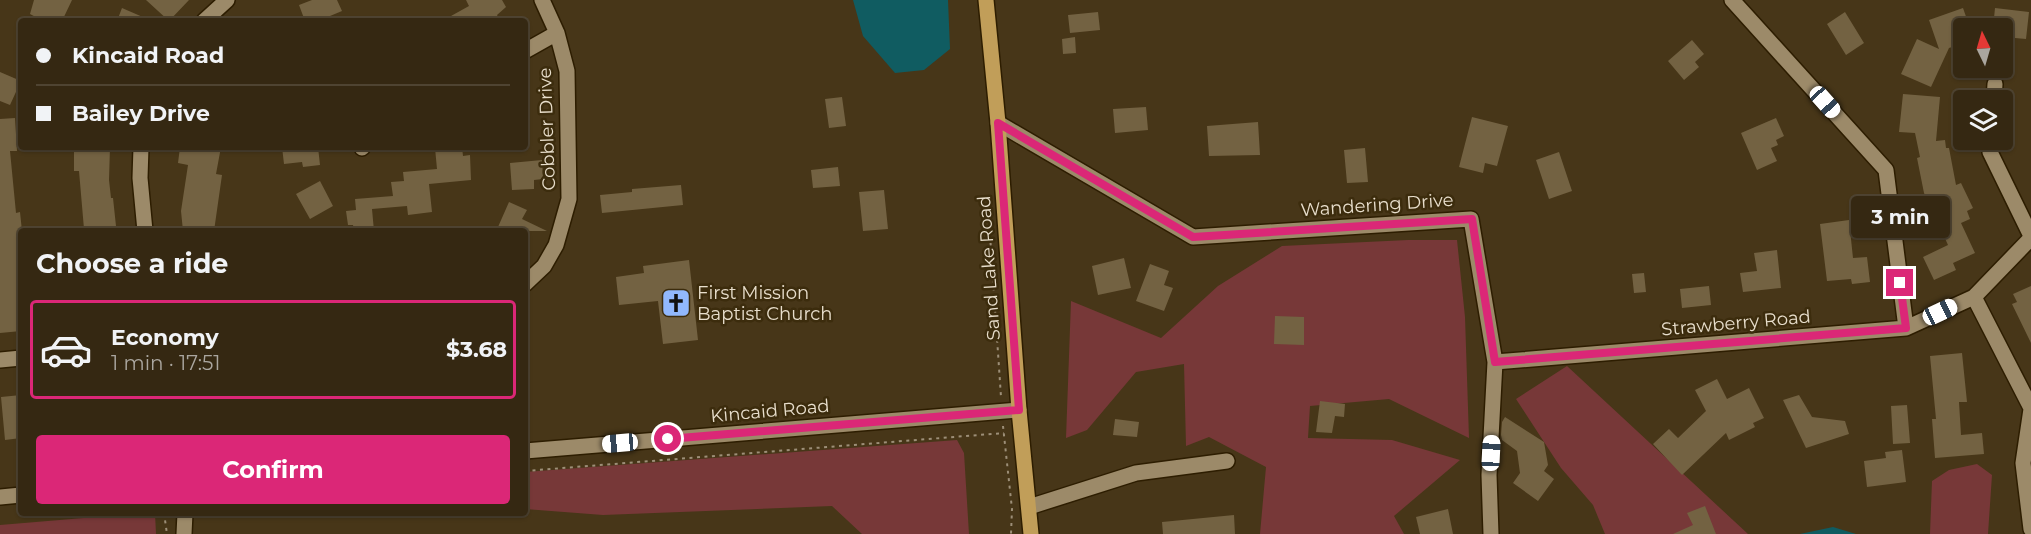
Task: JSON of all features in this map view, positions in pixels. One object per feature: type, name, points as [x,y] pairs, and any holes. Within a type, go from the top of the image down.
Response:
[{"type":"main road","name":"Sand Lake Road","points":[[986,0],[1031,534]]},
{"type":"street","points":[[207,18],[227,0]]},
{"type":"street","name":"Cobbler Drive","points":[[528,281],[544,266],[556,245],[568,199],[567,71],[556,33],[542,0]]},
{"type":"street","points":[[1732,0],[1886,170],[1906,328]]},
{"type":"street","points":[[528,49],[556,33]]},
{"type":"street","points":[[1995,84],[1995,90]]},
{"type":"street","name":"Wandering Drive","points":[[998,123],[1193,237],[1472,219],[1495,362],[1490,475],[1491,534]]},
{"type":"street","points":[[141,150],[140,178],[145,228]]},
{"type":"street","points":[[1990,150],[2031,237],[1974,297],[2031,408],[2024,463],[2031,529]]},
{"type":"street","name":"Strawberry Road","points":[[1495,362],[1906,328],[1974,297]]},
{"type":"street","points":[[0,360],[18,358]]},
{"type":"street","name":"Kincaid Road","points":[[528,451],[1019,410]]},
{"type":"street","points":[[1029,507],[1136,473],[1227,461]]},
{"type":"street","points":[[0,497],[18,495]]},
{"type":"street","points":[[184,534],[185,516]]},
{"type":"path","points":[[988,213],[1002,411],[1012,508],[1011,534]]},
{"type":"path","points":[[528,471],[1004,433]]},
{"type":"path","points":[[164,516],[167,534]]},
{"type":"shaded area","points":[[1457,240],[1465,317],[1469,438],[1389,399],[1310,406],[1308,438],[1392,440],[1460,460],[1394,516],[1404,534],[1260,534],[1266,467],[1209,437],[1186,446],[1184,364],[1136,372],[1087,430],[1066,438],[1071,301],[1161,338],[1218,286],[1282,246]]},
{"type":"shaded area","points":[[1567,366],[1748,534],[1605,534],[1593,505],[1561,468],[1516,399]]},
{"type":"shaded area","points":[[957,440],[964,453],[969,534],[862,534],[832,506],[603,515],[528,509],[528,472]]},
{"type":"shaded area","points":[[1977,464],[1992,475],[1988,534],[1930,534],[1932,481],[1949,470]]},
{"type":"shaded area","points":[[107,516],[155,516],[156,534],[0,534],[0,525]]},
{"type":"water","points":[[853,0],[948,0],[950,49],[924,70],[895,73],[863,36]]},
{"type":"water","points":[[1833,527],[1856,534],[1800,534]]},
{"type":"building","points":[[34,0],[72,0],[63,18],[37,18],[30,14]]},
{"type":"building","points":[[146,0],[189,0],[172,18],[166,18]]},
{"type":"building","points":[[312,0],[337,0],[342,11],[330,16],[331,18],[304,18],[299,5]]},
{"type":"building","points":[[466,0],[502,0],[506,7],[497,15],[498,18],[447,18],[469,6]]},
{"type":"building","points":[[122,8],[145,18],[118,18]]},
{"type":"building","points":[[1963,8],[1966,18],[1953,18],[1953,47],[1949,48],[1931,87],[1901,74],[1917,39],[1939,49],[1929,20]]},
{"type":"building","points":[[1995,8],[2029,12],[2026,39],[2015,38],[2013,48],[2013,18],[1994,18]]},
{"type":"building","points":[[1098,12],[1100,30],[1070,33],[1068,15]]},
{"type":"building","points":[[1845,12],[1864,43],[1846,55],[1827,24]]},
{"type":"building","points":[[1075,37],[1076,53],[1063,54],[1062,39]]},
{"type":"building","points":[[1692,40],[1704,54],[1695,62],[1699,67],[1684,80],[1668,61]]},
{"type":"building","points":[[0,72],[18,80],[18,88],[10,105],[0,101]]},
{"type":"building","points":[[1903,94],[1940,97],[1936,141],[1945,140],[1946,148],[1949,148],[1956,185],[1961,183],[1973,208],[1967,211],[1970,219],[1961,223],[1975,253],[1953,263],[1956,270],[1934,280],[1923,257],[1948,245],[1924,193],[1915,133],[1899,132]]},
{"type":"building","points":[[842,97],[846,126],[829,128],[825,99]]},
{"type":"building","points":[[1146,107],[1148,130],[1115,133],[1113,109]]},
{"type":"building","points":[[1472,117],[1508,126],[1497,166],[1485,163],[1483,173],[1459,167]]},
{"type":"building","points":[[15,118],[17,151],[10,151],[16,213],[20,212],[22,228],[18,228],[18,331],[0,333],[0,119]]},
{"type":"building","points":[[1776,118],[1784,136],[1776,140],[1778,145],[1771,148],[1777,161],[1757,170],[1741,133]]},
{"type":"building","points":[[1258,122],[1260,155],[1209,156],[1207,126]]},
{"type":"building","points":[[1365,148],[1368,182],[1347,183],[1344,150]]},
{"type":"building","points":[[74,150],[110,150],[109,180],[116,226],[84,228],[79,171],[74,171]]},
{"type":"building","points":[[180,150],[220,150],[216,174],[222,175],[214,228],[183,228],[181,211],[188,165],[178,163]]},
{"type":"building","points":[[282,150],[318,150],[320,165],[303,167],[302,162],[284,164]]},
{"type":"building","points":[[435,150],[462,150],[463,156],[470,155],[471,180],[429,184],[432,212],[408,215],[407,206],[372,209],[374,228],[354,228],[353,225],[348,225],[346,211],[356,210],[355,199],[393,196],[391,182],[404,181],[403,172],[437,169]]},
{"type":"building","points":[[1559,152],[1572,191],[1549,199],[1536,160]]},
{"type":"building","points":[[542,160],[543,179],[534,180],[534,189],[512,190],[510,163]]},
{"type":"building","points":[[838,167],[840,186],[813,188],[811,170]]},
{"type":"building","points":[[320,181],[333,206],[310,219],[296,194]]},
{"type":"building","points":[[681,185],[683,205],[602,213],[600,195],[632,192],[632,189]]},
{"type":"building","points":[[884,190],[888,229],[863,231],[859,192]]},
{"type":"building","points":[[509,202],[527,210],[522,219],[547,231],[528,231],[528,228],[498,227]]},
{"type":"building","points":[[1849,220],[1853,258],[1867,257],[1870,282],[1852,284],[1851,279],[1827,281],[1820,224]]},
{"type":"building","points":[[1777,250],[1781,288],[1743,292],[1740,273],[1757,271],[1754,253]]},
{"type":"building","points":[[1124,258],[1131,288],[1098,295],[1092,266]]},
{"type":"building","name":"First Mission Baptist Church","points":[[689,260],[698,340],[663,344],[658,301],[619,305],[616,277],[644,273],[643,266]]},
{"type":"building","points":[[1150,264],[1169,271],[1164,285],[1173,288],[1164,311],[1136,301]]},
{"type":"building","points":[[1644,273],[1646,292],[1634,293],[1632,274]]},
{"type":"building","points":[[1709,286],[1711,305],[1682,308],[1680,289]]},
{"type":"building","points":[[2031,286],[2031,343],[2012,304],[2017,302],[2013,294]]},
{"type":"building","points":[[1275,316],[1304,317],[1304,345],[1274,344]]},
{"type":"building","points":[[1962,353],[1967,402],[1959,402],[1961,435],[1982,433],[1984,454],[1935,458],[1932,419],[1936,419],[1930,356]]},
{"type":"building","points":[[1717,379],[1727,399],[1749,388],[1764,418],[1753,423],[1755,427],[1729,440],[1726,433],[1682,475],[1653,444],[1669,429],[1678,438],[1706,411],[1695,390]]},
{"type":"building","points":[[18,395],[18,438],[5,440],[1,397]]},
{"type":"building","points":[[1799,395],[1812,417],[1845,421],[1849,434],[1806,448],[1783,400]]},
{"type":"building","points":[[1320,401],[1345,404],[1344,417],[1335,416],[1332,433],[1316,432]]},
{"type":"building","points":[[1907,405],[1910,443],[1893,444],[1891,406]]},
{"type":"building","points":[[1505,417],[1544,442],[1548,465],[1544,471],[1554,479],[1538,501],[1513,483],[1520,473],[1517,451],[1502,440],[1502,422]]},
{"type":"building","points":[[1115,419],[1139,422],[1137,437],[1113,435]]},
{"type":"building","points":[[1902,450],[1906,482],[1867,487],[1864,461],[1886,458],[1885,452]]},
{"type":"building","points":[[1705,506],[1716,534],[1673,534],[1693,525],[1687,513]]},
{"type":"building","points":[[1448,509],[1453,534],[1420,534],[1416,517]]},
{"type":"building","points":[[1234,515],[1235,534],[1163,534],[1162,522]]},
{"type":"place","name":"First Mission Baptist Church","points":[[676,303]]},
{"type":"route","points":[[668,439],[1019,410],[998,123],[1193,237],[1472,219],[1495,362],[1906,328],[1900,283]]}]
